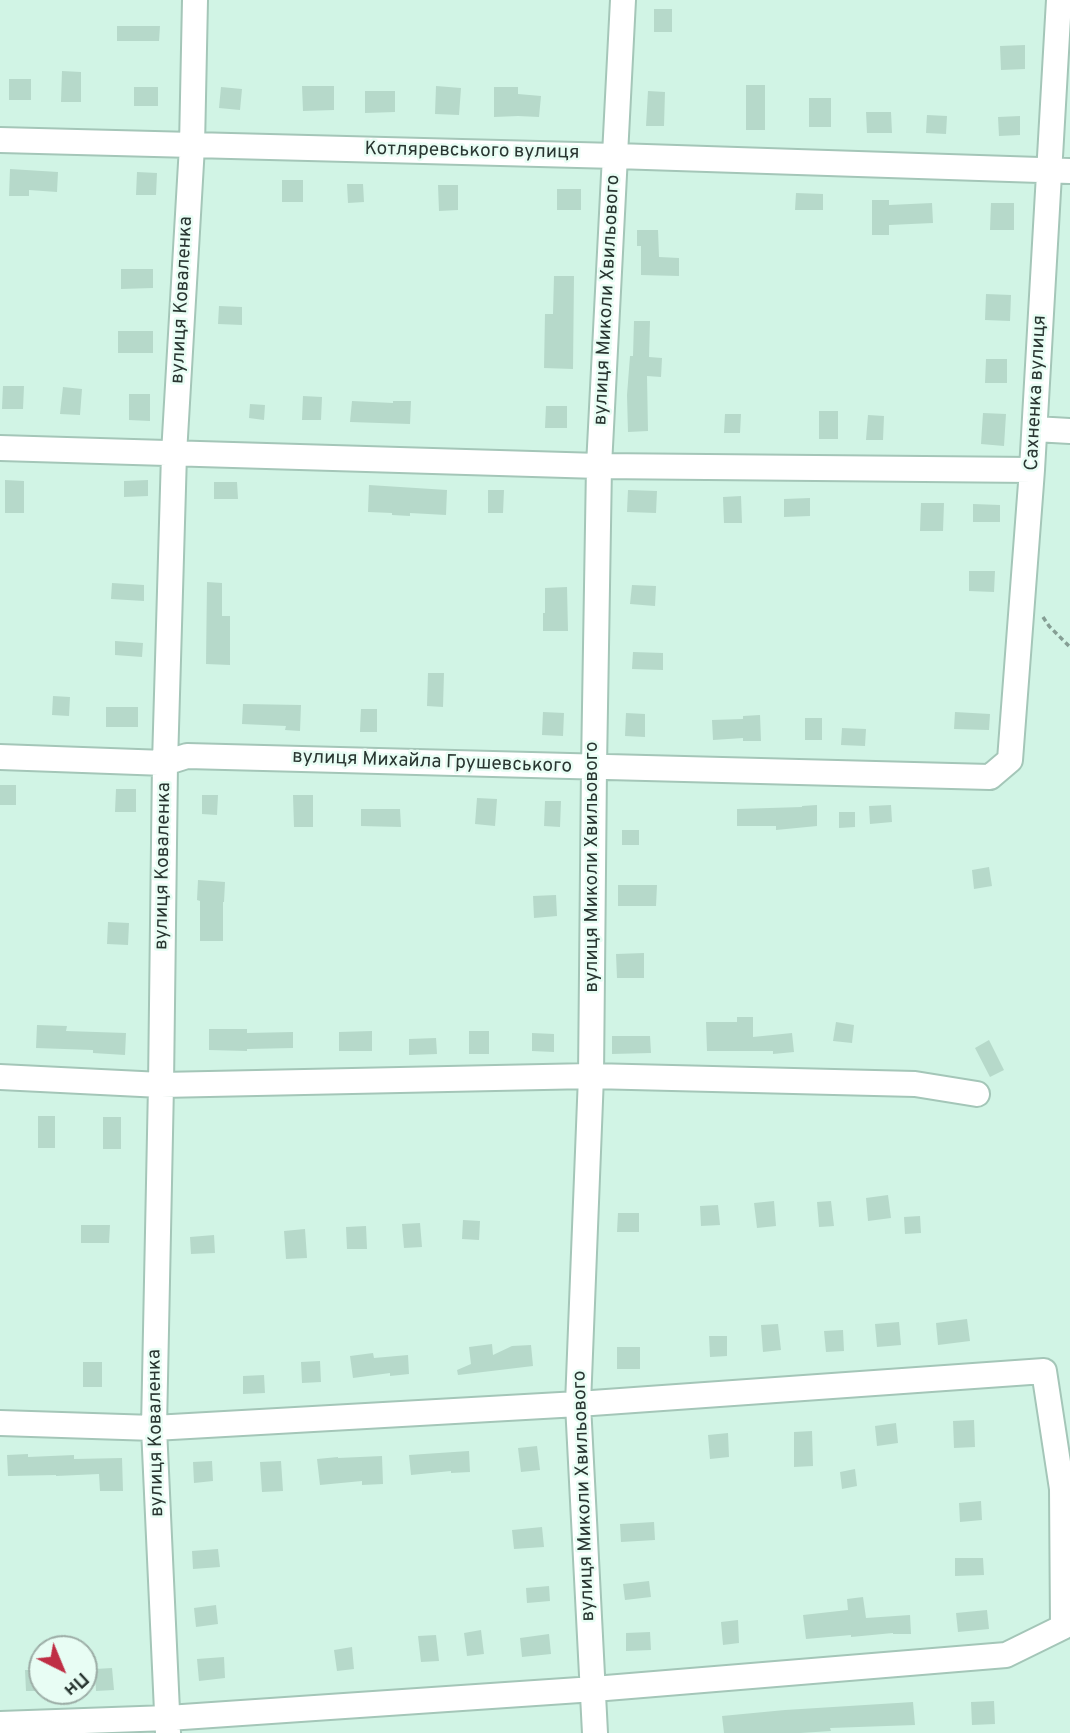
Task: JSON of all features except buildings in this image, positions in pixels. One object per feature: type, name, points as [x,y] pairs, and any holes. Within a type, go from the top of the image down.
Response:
[{"type":"street","name":"вулиця Коваленка","points":[[168,1726],[154,1429],[165,763],[174,454],[192,146],[195,0]]},
{"type":"street","name":"вулиця Миколи Хвильового","points":[[595,1733],[578,1404],[591,1076],[599,466],[624,0]]},
{"type":"street","name":"Сахненка вулиця","points":[[990,777],[1010,760],[1035,429],[1060,170],[1059,0]]},
{"type":"street","name":"Котляревського вулиця","points":[[0,141],[1060,170]]},
{"type":"street","points":[[1035,429],[1070,431]]},
{"type":"street","points":[[0,448],[599,466],[1032,470]]},
{"type":"street","name":"вулиця Михайла Грушевського","points":[[0,757],[165,763],[187,756],[990,777]]},
{"type":"street","points":[[0,1077],[161,1085],[591,1076],[915,1084],[977,1094]]},
{"type":"street","points":[[0,1423],[154,1429],[578,1404],[1044,1371],[1066,1492],[1063,1627],[1006,1655],[168,1726],[0,1724]]},
{"type":"path","points":[[1043,616],[1070,647]]}]
